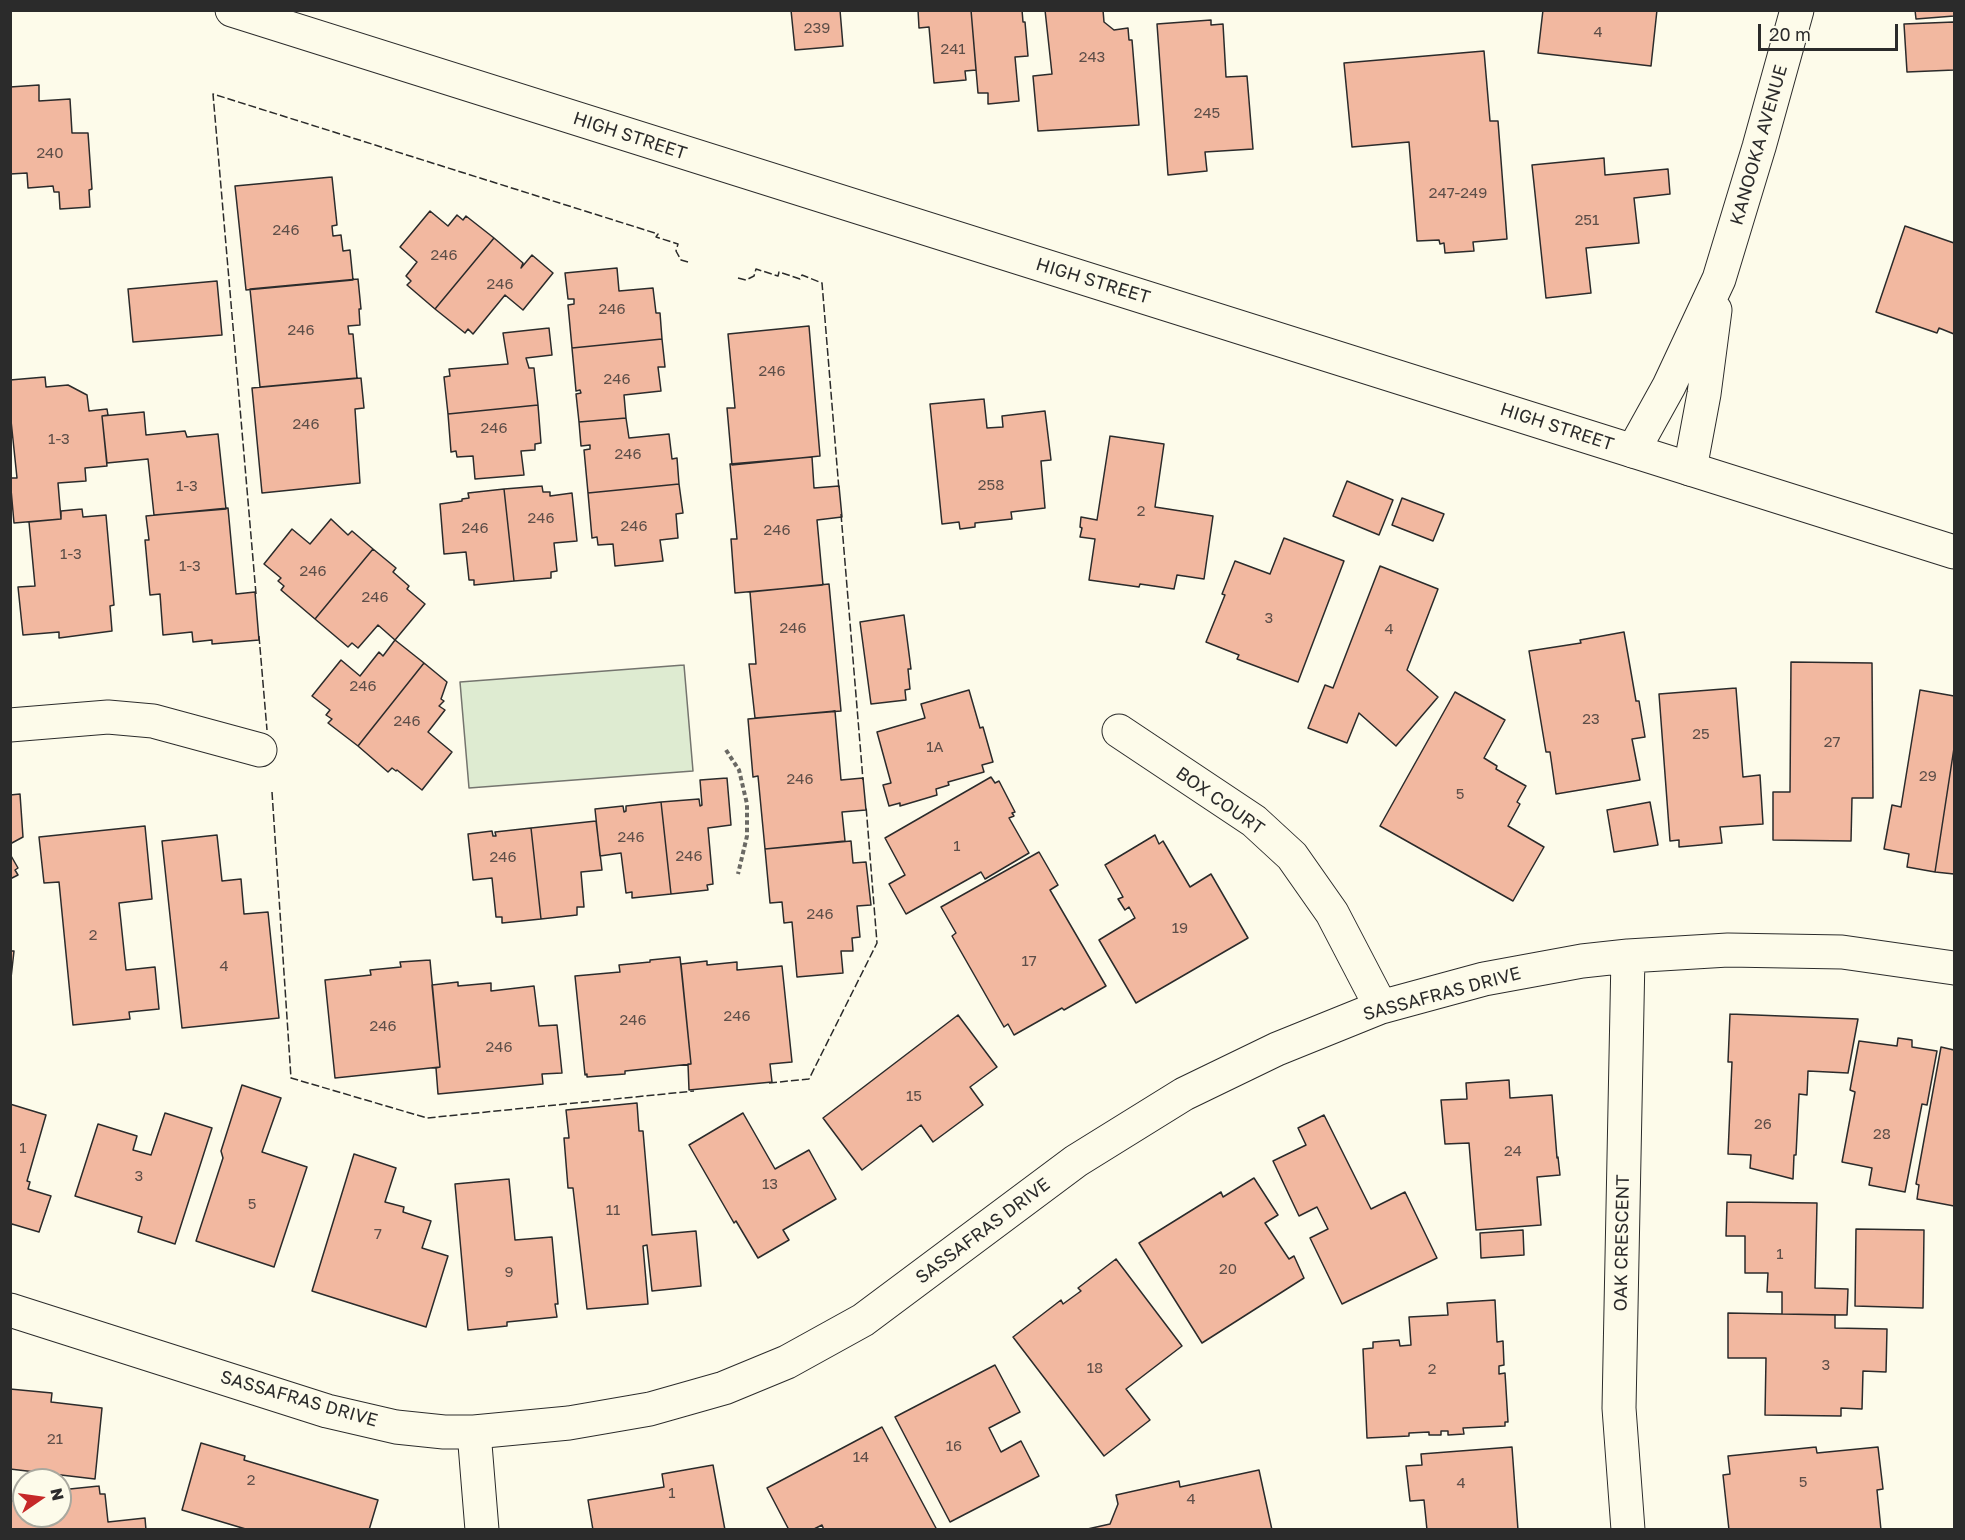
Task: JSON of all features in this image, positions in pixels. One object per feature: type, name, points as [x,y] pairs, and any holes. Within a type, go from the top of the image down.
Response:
[{"type":"street","name":"HIGH STREET","points":[[232,10],[1954,552]]},
{"type":"street","name":"KANOOKA AVENUE","points":[[1634,451],[1669,386],[1719,279],[1760,147],[1797,10]]},
{"type":"street","name":"KANOOKA AVENUE","points":[[1690,469],[1704,394],[1719,279]]},
{"type":"street","points":[[10,725],[108,717],[153,721],[260,750]]},
{"type":"street","name":"BOX COURT","points":[[1119,731],[1254,821],[1292,856],[1332,913],[1380,1007]]},
{"type":"street","name":"SASSAFRAS DRIVE","points":[[10,1310],[327,1411],[396,1427],[444,1432],[474,1432],[569,1423],[650,1409],[724,1388],[787,1362],[863,1320],[1076,1161],[1184,1094],[1277,1049],[1380,1007],[1484,979],[1582,961],[1628,956],[1728,950],[1842,952],[1954,968]]},
{"type":"street","name":"OAK CRESCENT","points":[[1628,956],[1619,1408],[1628,1530]]},
{"type":"street","points":[[474,1432],[482,1530]]},
{"type":"path","points":[[726,750],[740,770],[747,804],[747,836],[738,874]]},
{"type":"green space","points":[[684,665],[693,771],[469,788],[460,682]]},
{"type":"building","points":[[791,10],[840,10],[843,46],[795,50]]},
{"type":"building","points":[[918,10],[971,10],[976,70],[965,71],[966,80],[934,83],[929,27],[919,28]]},
{"type":"building","points":[[971,10],[1022,10],[1028,56],[1015,57],[1019,101],[988,104],[988,93],[978,93]]},
{"type":"building","points":[[1045,10],[1103,10],[1104,22],[1114,30],[1128,28],[1129,40],[1132,40],[1139,125],[1038,131],[1033,76],[1052,74]]},
{"type":"building","points":[[1543,10],[1657,10],[1651,66],[1538,53]]},
{"type":"building","points":[[1915,10],[1954,10],[1954,16],[1916,19]]},
{"type":"building","points":[[1211,20],[1211,25],[1223,24],[1226,77],[1247,76],[1253,149],[1205,152],[1207,171],[1168,175],[1157,24]]},
{"type":"building","points":[[1954,22],[1954,70],[1907,72],[1904,24]]},
{"type":"building","points":[[1484,51],[1490,121],[1498,121],[1507,239],[1473,242],[1474,251],[1445,253],[1444,243],[1440,244],[1439,240],[1417,241],[1409,142],[1352,147],[1344,63]]},
{"type":"building","points":[[39,85],[39,101],[70,99],[72,133],[88,133],[92,189],[89,190],[90,207],[60,209],[59,192],[54,192],[53,186],[28,188],[27,173],[10,174],[10,87]]},
{"type":"building","points":[[1604,158],[1605,175],[1668,169],[1670,194],[1634,198],[1639,243],[1586,248],[1591,293],[1546,298],[1532,165]]},
{"type":"building","points":[[332,177],[337,225],[332,226],[333,236],[341,235],[343,251],[350,250],[353,280],[246,290],[235,186]]},
{"type":"building","points":[[430,211],[448,226],[457,215],[463,220],[466,216],[494,238],[435,309],[407,285],[411,281],[406,276],[417,262],[400,247]]},
{"type":"building","points":[[1905,226],[1954,243],[1954,334],[1939,328],[1937,333],[1876,312]]},
{"type":"building","points":[[494,238],[523,263],[521,268],[532,255],[553,273],[523,310],[505,295],[473,334],[468,329],[465,333],[435,309]]},
{"type":"building","points":[[617,268],[619,291],[653,288],[656,313],[660,313],[662,339],[572,348],[568,305],[574,304],[574,299],[568,299],[565,273]]},
{"type":"building","points":[[358,279],[360,325],[348,326],[349,334],[353,334],[357,378],[260,387],[250,289]]},
{"type":"building","points":[[217,281],[222,335],[133,342],[128,289]]},
{"type":"building","points":[[809,326],[820,456],[732,465],[727,408],[735,408],[728,334]]},
{"type":"building","points":[[549,328],[552,355],[526,358],[529,368],[534,368],[538,405],[448,414],[444,377],[450,376],[449,369],[508,364],[503,333]]},
{"type":"building","points":[[662,339],[665,367],[658,367],[661,391],[624,395],[626,418],[579,422],[576,394],[581,393],[580,390],[576,391],[572,348]]},
{"type":"building","points":[[45,377],[46,387],[68,385],[87,395],[89,411],[107,409],[108,415],[102,416],[107,466],[85,468],[86,481],[58,483],[61,519],[14,523],[10,478],[17,478],[10,411],[10,380]]},
{"type":"building","points":[[361,378],[364,408],[355,409],[360,483],[262,493],[252,388]]},
{"type":"building","points":[[984,399],[987,428],[1003,427],[1002,416],[1045,411],[1051,460],[1041,461],[1045,508],[1011,512],[1012,519],[975,523],[975,527],[960,529],[959,522],[942,524],[930,404]]},
{"type":"building","points":[[538,405],[541,443],[535,444],[535,450],[521,451],[524,475],[475,479],[473,456],[457,457],[456,451],[451,452],[448,414]]},
{"type":"building","points":[[144,412],[146,435],[185,431],[187,437],[218,434],[226,509],[154,515],[148,459],[107,463],[102,416]]},
{"type":"building","points":[[626,418],[629,438],[669,434],[672,459],[677,458],[679,484],[588,493],[584,450],[590,449],[590,445],[581,446],[579,422]]},
{"type":"building","points":[[1110,436],[1164,444],[1155,507],[1213,516],[1204,579],[1177,575],[1174,589],[1089,580],[1095,539],[1080,537],[1081,517],[1097,520]]},
{"type":"building","points":[[812,457],[814,488],[839,486],[842,517],[817,520],[823,585],[735,593],[731,539],[737,539],[730,464]]},
{"type":"building","points":[[1347,481],[1393,500],[1379,535],[1333,516]]},
{"type":"building","points":[[679,484],[683,513],[676,514],[678,538],[660,540],[663,561],[615,566],[613,544],[598,545],[597,537],[592,538],[588,493]]},
{"type":"building","points":[[542,486],[543,492],[550,492],[550,496],[572,493],[577,541],[554,543],[557,571],[551,572],[551,578],[514,581],[504,489]]},
{"type":"building","points":[[504,489],[514,581],[474,585],[474,580],[469,580],[466,552],[444,554],[440,504],[462,501],[462,499],[469,498],[468,493]]},
{"type":"building","points":[[1402,498],[1444,514],[1433,541],[1392,525]]},
{"type":"building","points":[[228,508],[236,594],[255,592],[259,640],[212,644],[212,640],[193,642],[192,632],[163,635],[160,594],[150,595],[145,540],[149,540],[146,516]]},
{"type":"building","points":[[82,509],[83,517],[106,515],[114,605],[110,606],[112,631],[59,638],[59,632],[23,635],[18,587],[35,586],[29,522],[61,519],[61,511]]},
{"type":"building","points":[[331,519],[348,535],[352,531],[373,549],[315,619],[281,590],[284,586],[278,581],[281,578],[264,564],[292,529],[310,544]]},
{"type":"building","points":[[1284,538],[1344,561],[1298,682],[1237,659],[1239,655],[1206,642],[1225,595],[1222,594],[1235,561],[1270,574]]},
{"type":"building","points":[[373,549],[396,568],[393,572],[409,586],[407,589],[425,604],[395,640],[378,625],[358,648],[352,643],[348,647],[315,619]]},
{"type":"building","points":[[1380,566],[1438,589],[1407,670],[1438,697],[1396,746],[1359,713],[1347,743],[1308,728],[1325,685],[1333,688]]},
{"type":"building","points":[[829,584],[841,711],[755,718],[749,664],[756,664],[750,592]]},
{"type":"building","points":[[904,615],[911,669],[908,669],[910,689],[905,690],[906,700],[871,704],[860,622]]},
{"type":"building","points":[[1624,632],[1645,737],[1632,739],[1640,780],[1556,794],[1550,752],[1546,752],[1529,651],[1581,643],[1580,640]]},
{"type":"building","points":[[395,640],[424,663],[358,746],[328,723],[332,719],[326,715],[330,710],[312,696],[341,660],[360,676],[379,652],[383,656]]},
{"type":"building","points":[[1791,662],[1872,663],[1873,798],[1852,798],[1851,841],[1773,840],[1773,792],[1790,792]]},
{"type":"building","points":[[424,663],[447,682],[441,699],[444,701],[439,706],[445,710],[428,732],[452,752],[422,790],[397,770],[392,768],[388,772],[358,746]]},
{"type":"building","points":[[1736,688],[1743,777],[1760,775],[1763,824],[1720,827],[1722,843],[1679,847],[1679,840],[1670,841],[1659,694]]},
{"type":"building","points":[[969,690],[993,762],[982,765],[984,772],[948,782],[949,785],[936,789],[937,795],[900,806],[900,803],[889,806],[883,785],[891,783],[877,732],[925,718],[921,704]]},
{"type":"building","points":[[1920,690],[1954,696],[1954,748],[1935,872],[1907,867],[1909,854],[1884,849],[1892,805],[1901,807]]},
{"type":"building","points":[[1455,692],[1505,720],[1484,758],[1497,766],[1496,769],[1526,786],[1517,802],[1520,804],[1508,826],[1544,847],[1513,901],[1380,826]]},
{"type":"building","points":[[835,711],[841,780],[863,778],[866,810],[842,812],[845,841],[765,849],[758,776],[753,777],[748,719]]},
{"type":"building","points":[[1954,748],[1954,874],[1935,872]]},
{"type":"building","points":[[991,777],[995,783],[999,781],[1015,812],[1012,813],[1014,816],[1009,818],[1029,853],[985,879],[981,872],[906,914],[889,884],[905,875],[885,838]]},
{"type":"building","points":[[727,778],[731,825],[708,828],[713,884],[707,885],[708,890],[671,894],[661,802],[699,799],[700,806],[702,805],[700,780]]},
{"type":"building","points":[[20,794],[23,837],[10,844],[10,795]]},
{"type":"building","points":[[661,802],[671,894],[632,898],[632,892],[626,893],[621,853],[600,856],[595,809],[623,806],[624,812],[626,806]]},
{"type":"building","points":[[1650,802],[1658,845],[1614,852],[1607,810]]},
{"type":"building","points":[[596,821],[602,870],[581,872],[584,907],[577,907],[577,915],[541,919],[531,828]]},
{"type":"building","points":[[145,826],[152,899],[119,903],[126,970],[155,967],[159,1009],[129,1012],[130,1019],[73,1025],[59,882],[44,883],[39,837]]},
{"type":"building","points":[[531,828],[541,919],[502,923],[502,917],[496,917],[492,878],[473,880],[468,834],[492,831],[493,836],[496,836],[495,832]]},
{"type":"building","points":[[217,835],[222,881],[241,879],[244,914],[268,912],[279,1018],[182,1028],[162,841]]},
{"type":"building","points":[[1155,835],[1159,844],[1163,841],[1190,887],[1211,874],[1248,938],[1136,1003],[1099,940],[1135,918],[1129,907],[1125,910],[1118,899],[1123,897],[1105,865]]},
{"type":"building","points":[[851,841],[853,863],[866,862],[871,905],[857,906],[860,937],[852,938],[853,951],[841,951],[843,973],[797,977],[792,922],[784,923],[782,902],[770,903],[765,849]]},
{"type":"building","points":[[1039,852],[1058,885],[1050,890],[1106,986],[1014,1035],[1008,1024],[1004,1027],[952,936],[956,933],[941,907]]},
{"type":"building","points":[[10,854],[18,868],[15,870],[18,875],[10,879]]},
{"type":"building","points":[[10,951],[14,951],[10,987]]},
{"type":"building","points":[[680,957],[691,1064],[587,1077],[575,976],[620,972],[619,965]]},
{"type":"building","points":[[430,960],[440,1067],[335,1078],[325,980],[371,975],[370,970],[401,967],[400,962]]},
{"type":"building","points":[[707,961],[707,965],[737,962],[737,970],[782,966],[792,1062],[770,1064],[772,1082],[689,1090],[688,1064],[691,1064],[681,964]]},
{"type":"building","points":[[458,982],[458,986],[491,983],[491,991],[534,986],[539,1026],[557,1025],[562,1073],[542,1074],[543,1084],[438,1094],[436,1068],[440,1067],[432,985]]},
{"type":"building","points":[[1730,1014],[1858,1019],[1848,1073],[1808,1071],[1807,1095],[1799,1094],[1793,1179],[1750,1168],[1751,1155],[1728,1154],[1732,1062],[1728,1062]]},
{"type":"building","points":[[958,1015],[997,1067],[970,1087],[983,1105],[933,1142],[921,1125],[862,1170],[823,1118]]},
{"type":"building","points":[[1898,1038],[1912,1040],[1912,1047],[1937,1051],[1927,1105],[1922,1104],[1905,1192],[1869,1185],[1872,1168],[1842,1162],[1855,1092],[1850,1090],[1859,1041],[1897,1046]]},
{"type":"building","points":[[1941,1047],[1954,1050],[1954,1206],[1917,1199],[1919,1185],[1916,1184]]},
{"type":"building","points":[[1509,1080],[1510,1098],[1552,1095],[1560,1175],[1537,1177],[1541,1225],[1476,1230],[1469,1143],[1445,1144],[1441,1100],[1467,1099],[1466,1083]]},
{"type":"building","points":[[242,1085],[281,1098],[262,1152],[307,1167],[274,1267],[196,1241],[223,1158],[221,1151]]},
{"type":"building","points":[[637,1103],[639,1131],[643,1131],[652,1235],[696,1231],[701,1286],[652,1291],[647,1245],[643,1246],[648,1304],[587,1309],[573,1188],[568,1188],[564,1138],[569,1138],[566,1110]]},
{"type":"building","points":[[10,1104],[46,1115],[27,1181],[30,1182],[28,1189],[51,1196],[39,1232],[12,1224],[10,1228]]},
{"type":"building","points":[[165,1113],[212,1128],[175,1244],[138,1232],[142,1217],[75,1196],[98,1124],[137,1136],[133,1150],[151,1155]]},
{"type":"building","points":[[743,1113],[775,1169],[809,1150],[836,1199],[783,1230],[789,1240],[758,1258],[736,1221],[734,1223],[689,1145]]},
{"type":"building","points":[[1324,1115],[1371,1209],[1405,1192],[1437,1258],[1342,1304],[1310,1238],[1328,1229],[1317,1207],[1299,1216],[1273,1161],[1306,1145],[1298,1128]]},
{"type":"building","points":[[354,1154],[396,1168],[385,1202],[404,1207],[403,1212],[431,1221],[422,1248],[448,1256],[426,1327],[312,1291]]},
{"type":"building","points":[[1254,1178],[1278,1215],[1265,1223],[1289,1259],[1294,1256],[1304,1278],[1202,1343],[1139,1243],[1221,1192],[1223,1197]]},
{"type":"building","points":[[509,1179],[515,1240],[552,1237],[558,1304],[555,1304],[557,1317],[507,1322],[507,1326],[468,1330],[455,1184]]},
{"type":"building","points":[[1727,1202],[1817,1203],[1815,1288],[1848,1289],[1847,1315],[1782,1314],[1782,1292],[1767,1292],[1768,1273],[1745,1273],[1745,1236],[1726,1236]]},
{"type":"building","points":[[1856,1229],[1924,1230],[1923,1308],[1855,1306]]},
{"type":"building","points":[[1523,1230],[1524,1255],[1481,1258],[1480,1233]]},
{"type":"building","points":[[1116,1259],[1182,1346],[1126,1389],[1150,1420],[1104,1456],[1013,1337],[1061,1300],[1063,1304],[1081,1291],[1078,1288]]},
{"type":"building","points":[[1495,1300],[1497,1342],[1503,1341],[1504,1365],[1499,1366],[1499,1374],[1505,1373],[1508,1422],[1505,1422],[1505,1426],[1463,1428],[1464,1434],[1448,1435],[1448,1431],[1441,1431],[1441,1435],[1429,1435],[1429,1432],[1409,1433],[1409,1436],[1367,1438],[1363,1349],[1373,1348],[1373,1342],[1399,1340],[1400,1346],[1411,1345],[1409,1317],[1448,1315],[1447,1303]]},
{"type":"building","points":[[1728,1313],[1835,1315],[1835,1328],[1887,1329],[1886,1372],[1863,1371],[1862,1409],[1841,1408],[1841,1416],[1765,1415],[1766,1358],[1728,1358]]},
{"type":"building","points":[[995,1365],[1020,1412],[989,1428],[1001,1452],[1021,1441],[1039,1476],[950,1522],[895,1417]]},
{"type":"building","points":[[10,1389],[52,1393],[51,1402],[102,1408],[95,1479],[72,1476],[72,1468],[10,1469]]},
{"type":"building","points":[[882,1427],[937,1530],[824,1530],[822,1525],[812,1530],[789,1530],[767,1488]]},
{"type":"building","points":[[201,1443],[245,1456],[244,1460],[378,1500],[369,1530],[249,1530],[182,1510]]},
{"type":"building","points":[[1512,1447],[1518,1530],[1427,1530],[1424,1500],[1410,1501],[1406,1466],[1422,1465],[1421,1454]]},
{"type":"building","points":[[1816,1447],[1817,1453],[1878,1447],[1883,1489],[1877,1490],[1881,1530],[1729,1530],[1723,1475],[1730,1474],[1728,1456]]},
{"type":"building","points":[[713,1465],[725,1530],[593,1530],[588,1500],[664,1487],[662,1474]]},
{"type":"building","points":[[1259,1470],[1272,1530],[1083,1530],[1110,1524],[1118,1504],[1116,1495],[1179,1481],[1180,1487]]},
{"type":"building","points":[[99,1486],[100,1494],[105,1494],[108,1522],[145,1518],[146,1530],[10,1530],[10,1501],[12,1501],[12,1528],[72,1528],[72,1489]]},
{"type":"fence","points":[[256,594],[213,94],[658,234],[656,237],[678,244],[676,251],[681,260],[688,262]]},
{"type":"fence","points":[[738,278],[746,280],[754,276],[756,269],[778,276],[779,272],[800,279],[802,275],[822,283],[839,490]]},
{"type":"fence","points":[[841,514],[863,780]]},
{"type":"fence","points":[[259,636],[267,730]]},
{"type":"fence","points":[[272,792],[291,1078],[427,1118],[694,1091]]},
{"type":"fence","points":[[769,1083],[809,1079],[877,943],[866,806]]}]
